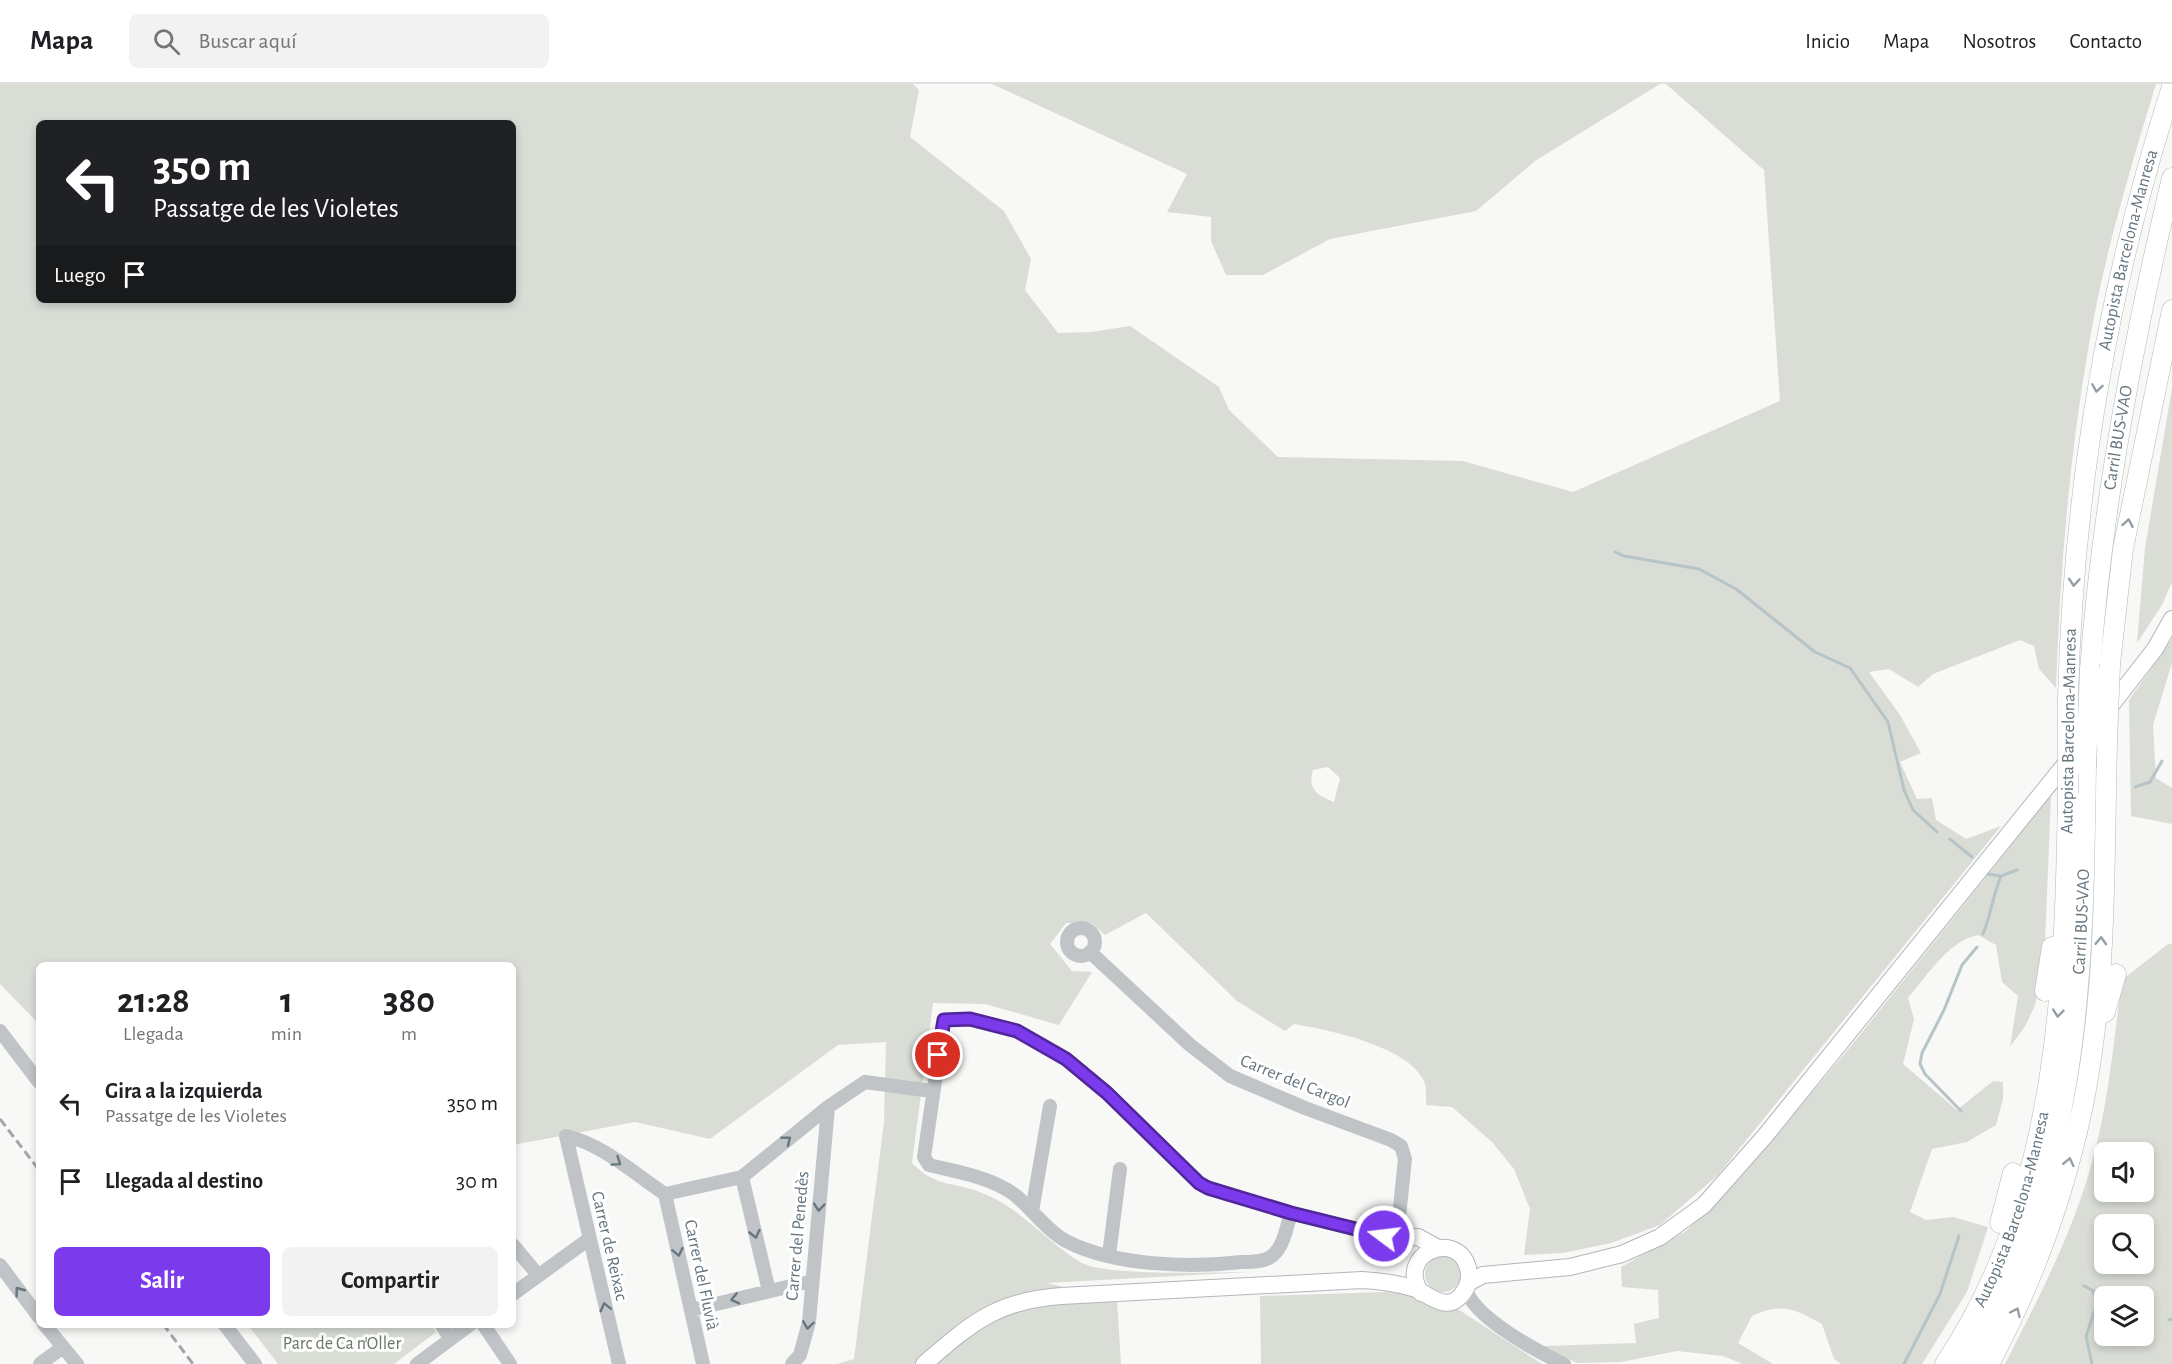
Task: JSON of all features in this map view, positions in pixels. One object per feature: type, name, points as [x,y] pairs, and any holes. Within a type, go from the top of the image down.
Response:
[{"type":"highway","name":"Autopista Barcelona-Manresa","points":[[1945,1364],[1993,1274],[2011,1229],[2044,1113],[2063,970],[2068,699],[2075,561],[2085,465],[2100,370],[2134,218],[2172,87]]},
{"type":"highway","points":[[2102,537],[2107,445],[2114,395],[2139,273],[2172,165]]},
{"type":"highway","name":"Carril BUS-VAO","points":[[1967,1364],[1990,1325],[2035,1217],[2052,1161],[2067,1088],[2082,962],[2090,670],[2102,537],[2124,401],[2172,178]]},
{"type":"highway","points":[[2102,537],[2132,416],[2172,220]]},
{"type":"highway","name":"Autopista Barcelona-Manresa","points":[[1989,1364],[2018,1308],[2046,1240],[2072,1154],[2083,1103],[2092,1042],[2101,945],[2110,739],[2110,674],[2125,539],[2172,310]]},
{"type":"highway","points":[[2110,739],[2117,766],[2116,817]]},
{"type":"highway","points":[[2045,991],[2067,850]]},
{"type":"highway","points":[[2092,1042],[2106,1011],[2116,974]]},
{"type":"highway","points":[[1960,1339],[1994,1240],[2013,1173]]},
{"type":"main road","points":[[924,1364],[979,1318],[1003,1307],[1036,1298],[1362,1280],[1392,1282],[1438,1302],[1462,1291],[1483,1275],[1502,1271],[1570,1267],[1622,1254],[1660,1237],[1704,1205],[1737,1171],[2156,649],[2172,619]]},
{"type":"main road","points":[[1421,1293],[1416,1283],[1417,1265],[1401,1237],[1418,1237],[1438,1248],[1450,1249],[1464,1259],[1502,1271]]},
{"type":"main road","points":[[1392,1282],[1417,1265],[1427,1252],[1438,1248]]},
{"type":"main road","points":[[1462,1291],[1469,1270],[1464,1259]]},
{"type":"street","name":"Carrer del Cargol","points":[[1090,952],[1190,1045],[1230,1076],[1401,1146],[1405,1158],[1401,1237]]},
{"type":"street","points":[[1291,1213],[1284,1236],[1273,1255],[1259,1261],[1169,1265],[1108,1255],[1065,1240],[1013,1194],[987,1180],[929,1165],[924,1157],[944,1020],[970,1019],[1017,1031],[1066,1059],[1107,1093],[1199,1183],[1291,1213],[1384,1236],[1401,1237]]},
{"type":"street","points":[[0,1030],[36,1078]]},
{"type":"street","points":[[665,1194],[742,1178],[828,1107],[865,1082],[932,1091]]},
{"type":"street","points":[[1032,1211],[1050,1106]]},
{"type":"street","name":"Carrer del Penedès","points":[[792,1364],[800,1355],[805,1342],[828,1107]]},
{"type":"street","name":"Carrer de Reixac","points":[[619,1364],[588,1239],[566,1136],[579,1138],[595,1147],[665,1194]]},
{"type":"street","points":[[1108,1255],[1120,1169]]},
{"type":"street","points":[[742,1178],[769,1292]]},
{"type":"street","name":"Carrer del Fluvià","points":[[665,1194],[703,1364]]},
{"type":"street","points":[[516,1292],[588,1239]]},
{"type":"street","points":[[516,1249],[538,1275]]},
{"type":"street","points":[[1,1268],[36,1313]]},
{"type":"street","points":[[691,1310],[812,1281]]},
{"type":"street","points":[[1462,1291],[1505,1330],[1540,1353],[1564,1364]]},
{"type":"street","points":[[47,1328],[77,1364]]},
{"type":"street","points":[[228,1328],[255,1364]]},
{"type":"street","points":[[444,1328],[451,1339]]},
{"type":"street","points":[[421,1363],[466,1328]]},
{"type":"street","points":[[486,1328],[510,1364]]},
{"type":"street","points":[[40,1364],[63,1347]]},
{"type":"green space","points":[[0,84],[913,84],[919,90],[910,137],[1004,211],[1031,259],[1025,290],[1058,333],[1091,332],[1130,326],[1219,387],[1229,410],[1278,457],[1463,461],[1573,492],[1780,401],[1764,170],[1666,84],[2156,84],[2110,245],[2089,344],[2066,515],[2056,688],[2039,669],[2034,646],[2020,640],[1933,674],[1918,687],[1889,669],[1869,672],[1900,715],[1921,753],[1900,762],[1917,799],[1932,798],[1936,820],[1966,839],[2001,826],[1718,1175],[1660,1225],[1611,1243],[1563,1253],[1524,1255],[1530,1209],[1514,1169],[1492,1142],[1452,1107],[1426,1105],[1424,1081],[1415,1069],[1402,1058],[1385,1049],[1346,1035],[1294,1024],[1285,1031],[1237,1001],[1146,913],[1105,935],[1092,923],[1066,923],[1050,944],[1072,971],[1092,972],[1059,1025],[985,1004],[933,1003],[912,1163],[929,1177],[972,1189],[995,1199],[1020,1215],[1068,1254],[1093,1267],[1161,1273],[1249,1272],[1047,1283],[1117,1300],[1121,1364],[837,1364],[854,1359],[884,1122],[886,1042],[838,1045],[710,1139],[635,1122],[516,1144],[516,962],[36,962],[36,1021],[0,984]],"holes":[[[1328,767],[1340,778],[1334,802],[1323,797],[1313,787],[1313,770]]]},
{"type":"green space","points":[[992,84],[1660,84],[1535,161],[1476,211],[1330,239],[1263,275],[1226,275],[1211,241],[1211,217],[1167,212],[1187,174]]},
{"type":"green space","points":[[2172,388],[2172,582],[2162,605],[2137,643],[2145,548]]},
{"type":"green space","points":[[2172,639],[2172,663],[2153,725],[2156,778],[2172,788],[2172,824],[2131,816],[2129,700]]},
{"type":"green space","points":[[2051,796],[2044,966],[2035,1005],[2026,1025],[2010,1047],[2018,996],[2002,982],[1996,945],[1978,935],[1957,944],[1948,952],[1908,998],[1914,1019],[1903,1064],[1957,1110],[1993,1081],[2003,1082],[2003,1099],[1996,1125],[1967,1142],[1932,1149],[1910,1212],[1926,1220],[1953,1217],[1988,1227],[1967,1292],[1922,1364],[1841,1364],[1834,1359],[1822,1324],[1804,1314],[1780,1308],[1752,1316],[1738,1343],[1773,1364],[1743,1364],[1723,1356],[1677,1351],[1621,1362],[1577,1363],[1543,1346],[1636,1343],[1634,1324],[1659,1318],[1658,1290],[1622,1287],[1621,1267],[1686,1231],[1740,1178],[1851,1046]]},
{"type":"green space","points":[[2168,944],[2172,944],[2172,1364],[2005,1364],[2055,1262],[2077,1209],[2094,1155],[2094,1202],[2154,1202],[2154,1142],[2097,1142],[2111,1068],[2122,980]]},
{"type":"green space","points":[[1443,1256],[1456,1261],[1461,1274],[1456,1287],[1443,1292],[1430,1287],[1425,1274],[1430,1261]]},
{"type":"green space","points":[[1386,1292],[1415,1294],[1450,1304],[1542,1364],[1261,1364],[1260,1296]]},
{"type":"green space","name":"Parc de Ca n'Oller","points":[[250,1328],[433,1328],[436,1332],[394,1364],[278,1364]]},
{"type":"waterway","points":[[1615,552],[1624,556],[1699,569],[1736,589],[1815,652],[1850,668],[1888,722],[1904,790],[1913,810],[1937,832]]},
{"type":"waterway","points":[[2135,787],[2150,782],[2162,761]]},
{"type":"waterway","points":[[1950,839],[1972,857]]},
{"type":"waterway","points":[[1988,874],[2001,876],[2017,870]]},
{"type":"waterway","points":[[1983,934],[2001,876]]},
{"type":"waterway","points":[[1961,1111],[1925,1074],[1920,1064],[1922,1053],[1944,1010],[1962,965],[1977,947]]},
{"type":"waterway","points":[[1904,1364],[1940,1294],[1959,1236]]},
{"type":"waterway","points":[[2084,1286],[2094,1291]]},
{"type":"waterway","points":[[2092,1364],[2086,1336],[2098,1301],[2093,1292]]},
{"type":"railway","points":[[0,1119],[36,1166]]},
{"type":"railway","points":[[166,1328],[193,1364]]},
{"type":"route","points":[[938,1055],[944,1020],[970,1019],[1017,1031],[1066,1059],[1107,1093],[1199,1183],[1208,1188],[1291,1213],[1384,1236]]}]
